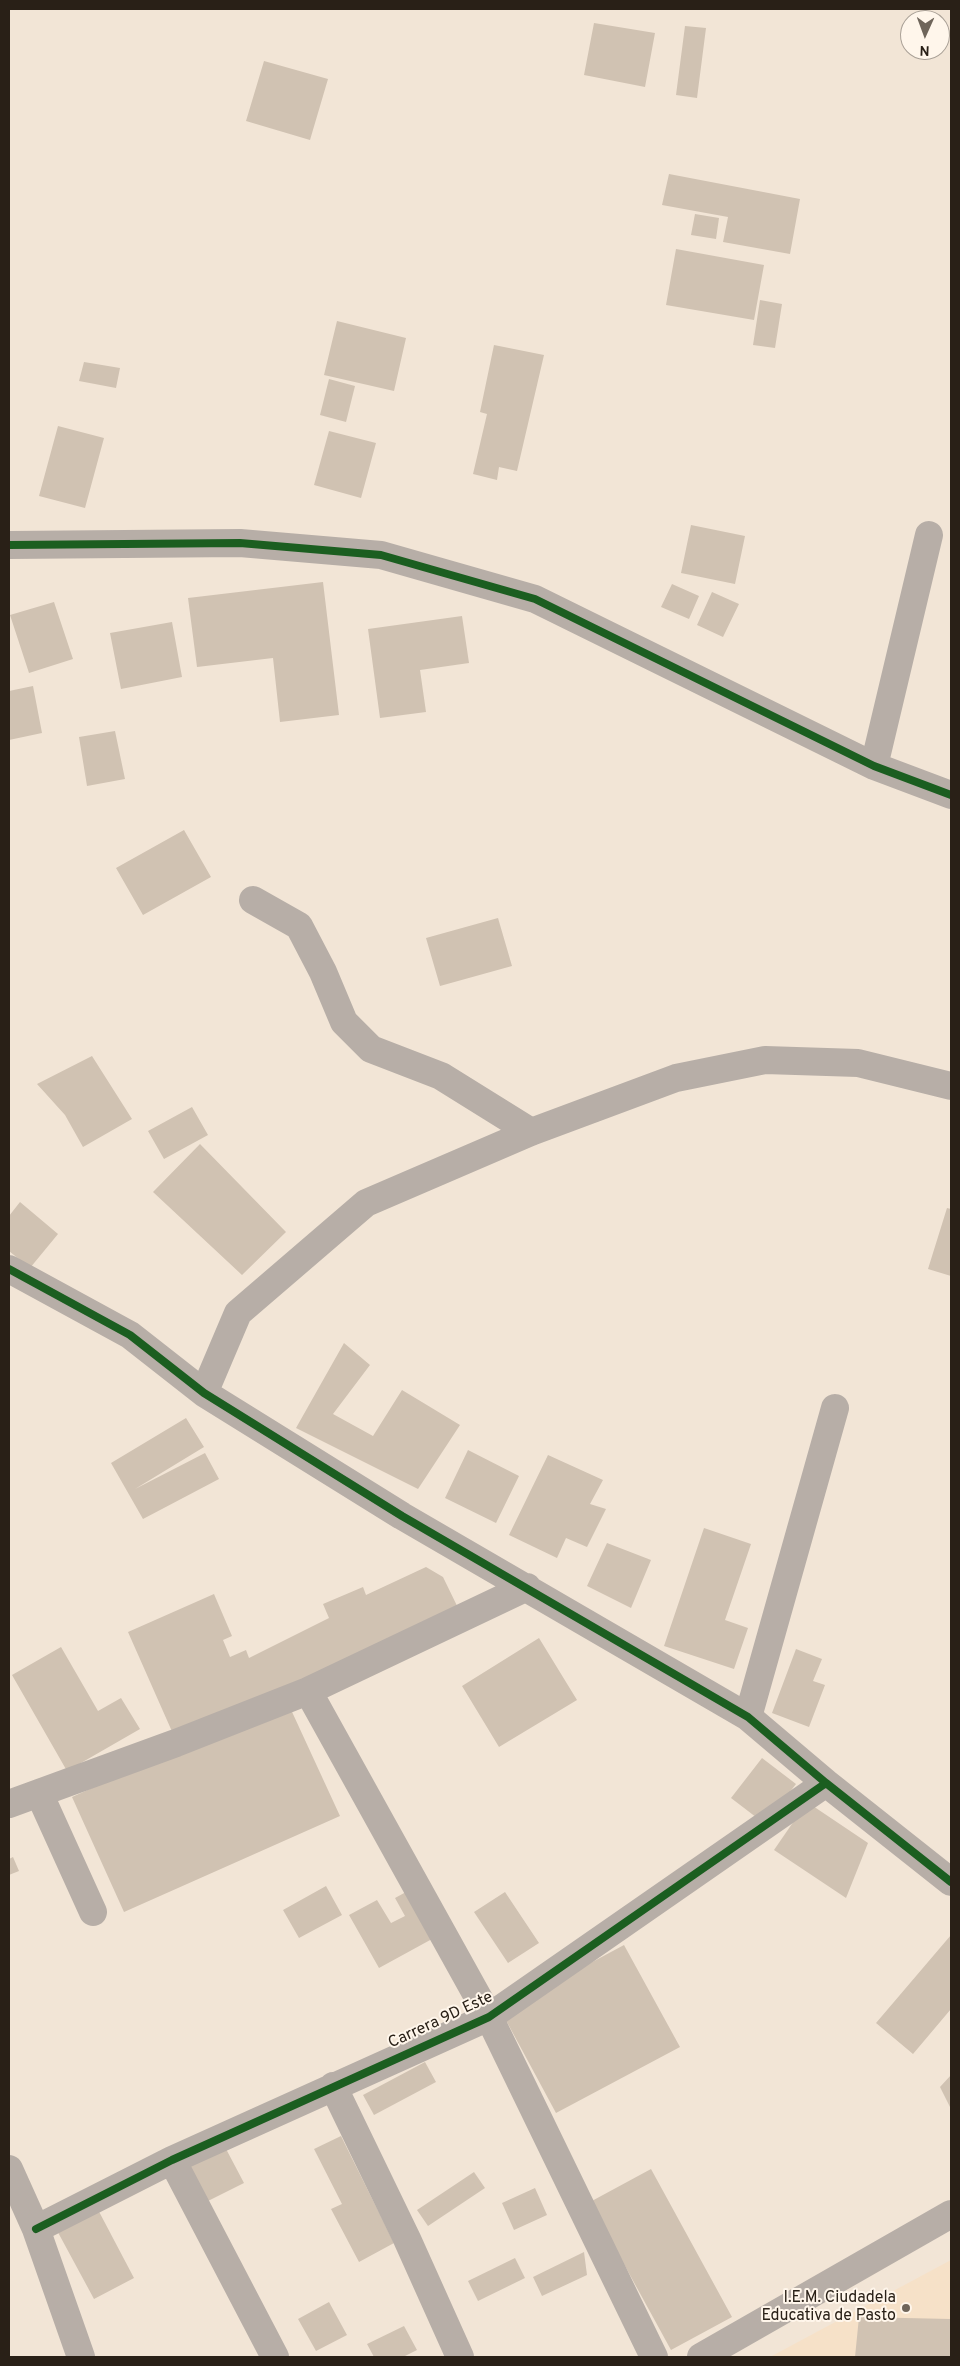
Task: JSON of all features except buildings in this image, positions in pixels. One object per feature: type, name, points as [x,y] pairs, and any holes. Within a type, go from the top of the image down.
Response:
[{"type":"street","points":[[874,766],[929,535]]},
{"type":"street","points":[[9,544],[240,543],[381,555],[535,599],[874,766],[951,795]]},
{"type":"street","points":[[253,900],[299,926],[323,972],[344,1022],[371,1049],[441,1076],[531,1132]]},
{"type":"street","points":[[204,1393],[238,1312],[366,1204],[531,1132],[676,1078],[765,1060],[858,1063],[951,1086]]},
{"type":"street","points":[[9,1269],[130,1335],[204,1393],[402,1516],[748,1717],[826,1783],[951,1882]]},
{"type":"street","points":[[748,1717],[835,1408]]},
{"type":"street","points":[[9,1804],[308,1692],[527,1587]]},
{"type":"street","points":[[308,1692],[489,2017],[654,2357]]},
{"type":"street","name":"Carrera 9D Este","points":[[36,2228],[172,2160],[489,2017],[826,1783]]},
{"type":"street","points":[[39,1793],[93,1912]]},
{"type":"street","points":[[333,2086],[403,2230],[460,2357]]},
{"type":"street","points":[[172,2160],[275,2357]]},
{"type":"street","points":[[9,2169],[36,2228],[81,2357]]},
{"type":"street","points":[[701,2357],[951,2214]]},
{"type":"shaded area","name":"I.E.M. Ciudadela Educativa de Pasto","points":[[951,2260],[951,2357],[770,2357]]},
{"type":"cycle path","points":[[9,545],[240,543],[381,555],[535,599],[874,766],[951,795]]},
{"type":"cycle path","points":[[9,1269],[130,1335],[204,1393],[402,1516],[748,1717],[826,1783],[951,1882]]},
{"type":"cycle path","points":[[36,2229],[172,2160],[489,2017],[826,1783]]},
{"type":"place","name":"I.E.M. Ciudadela Educativa de Pasto","points":[[906,2308]]}]
